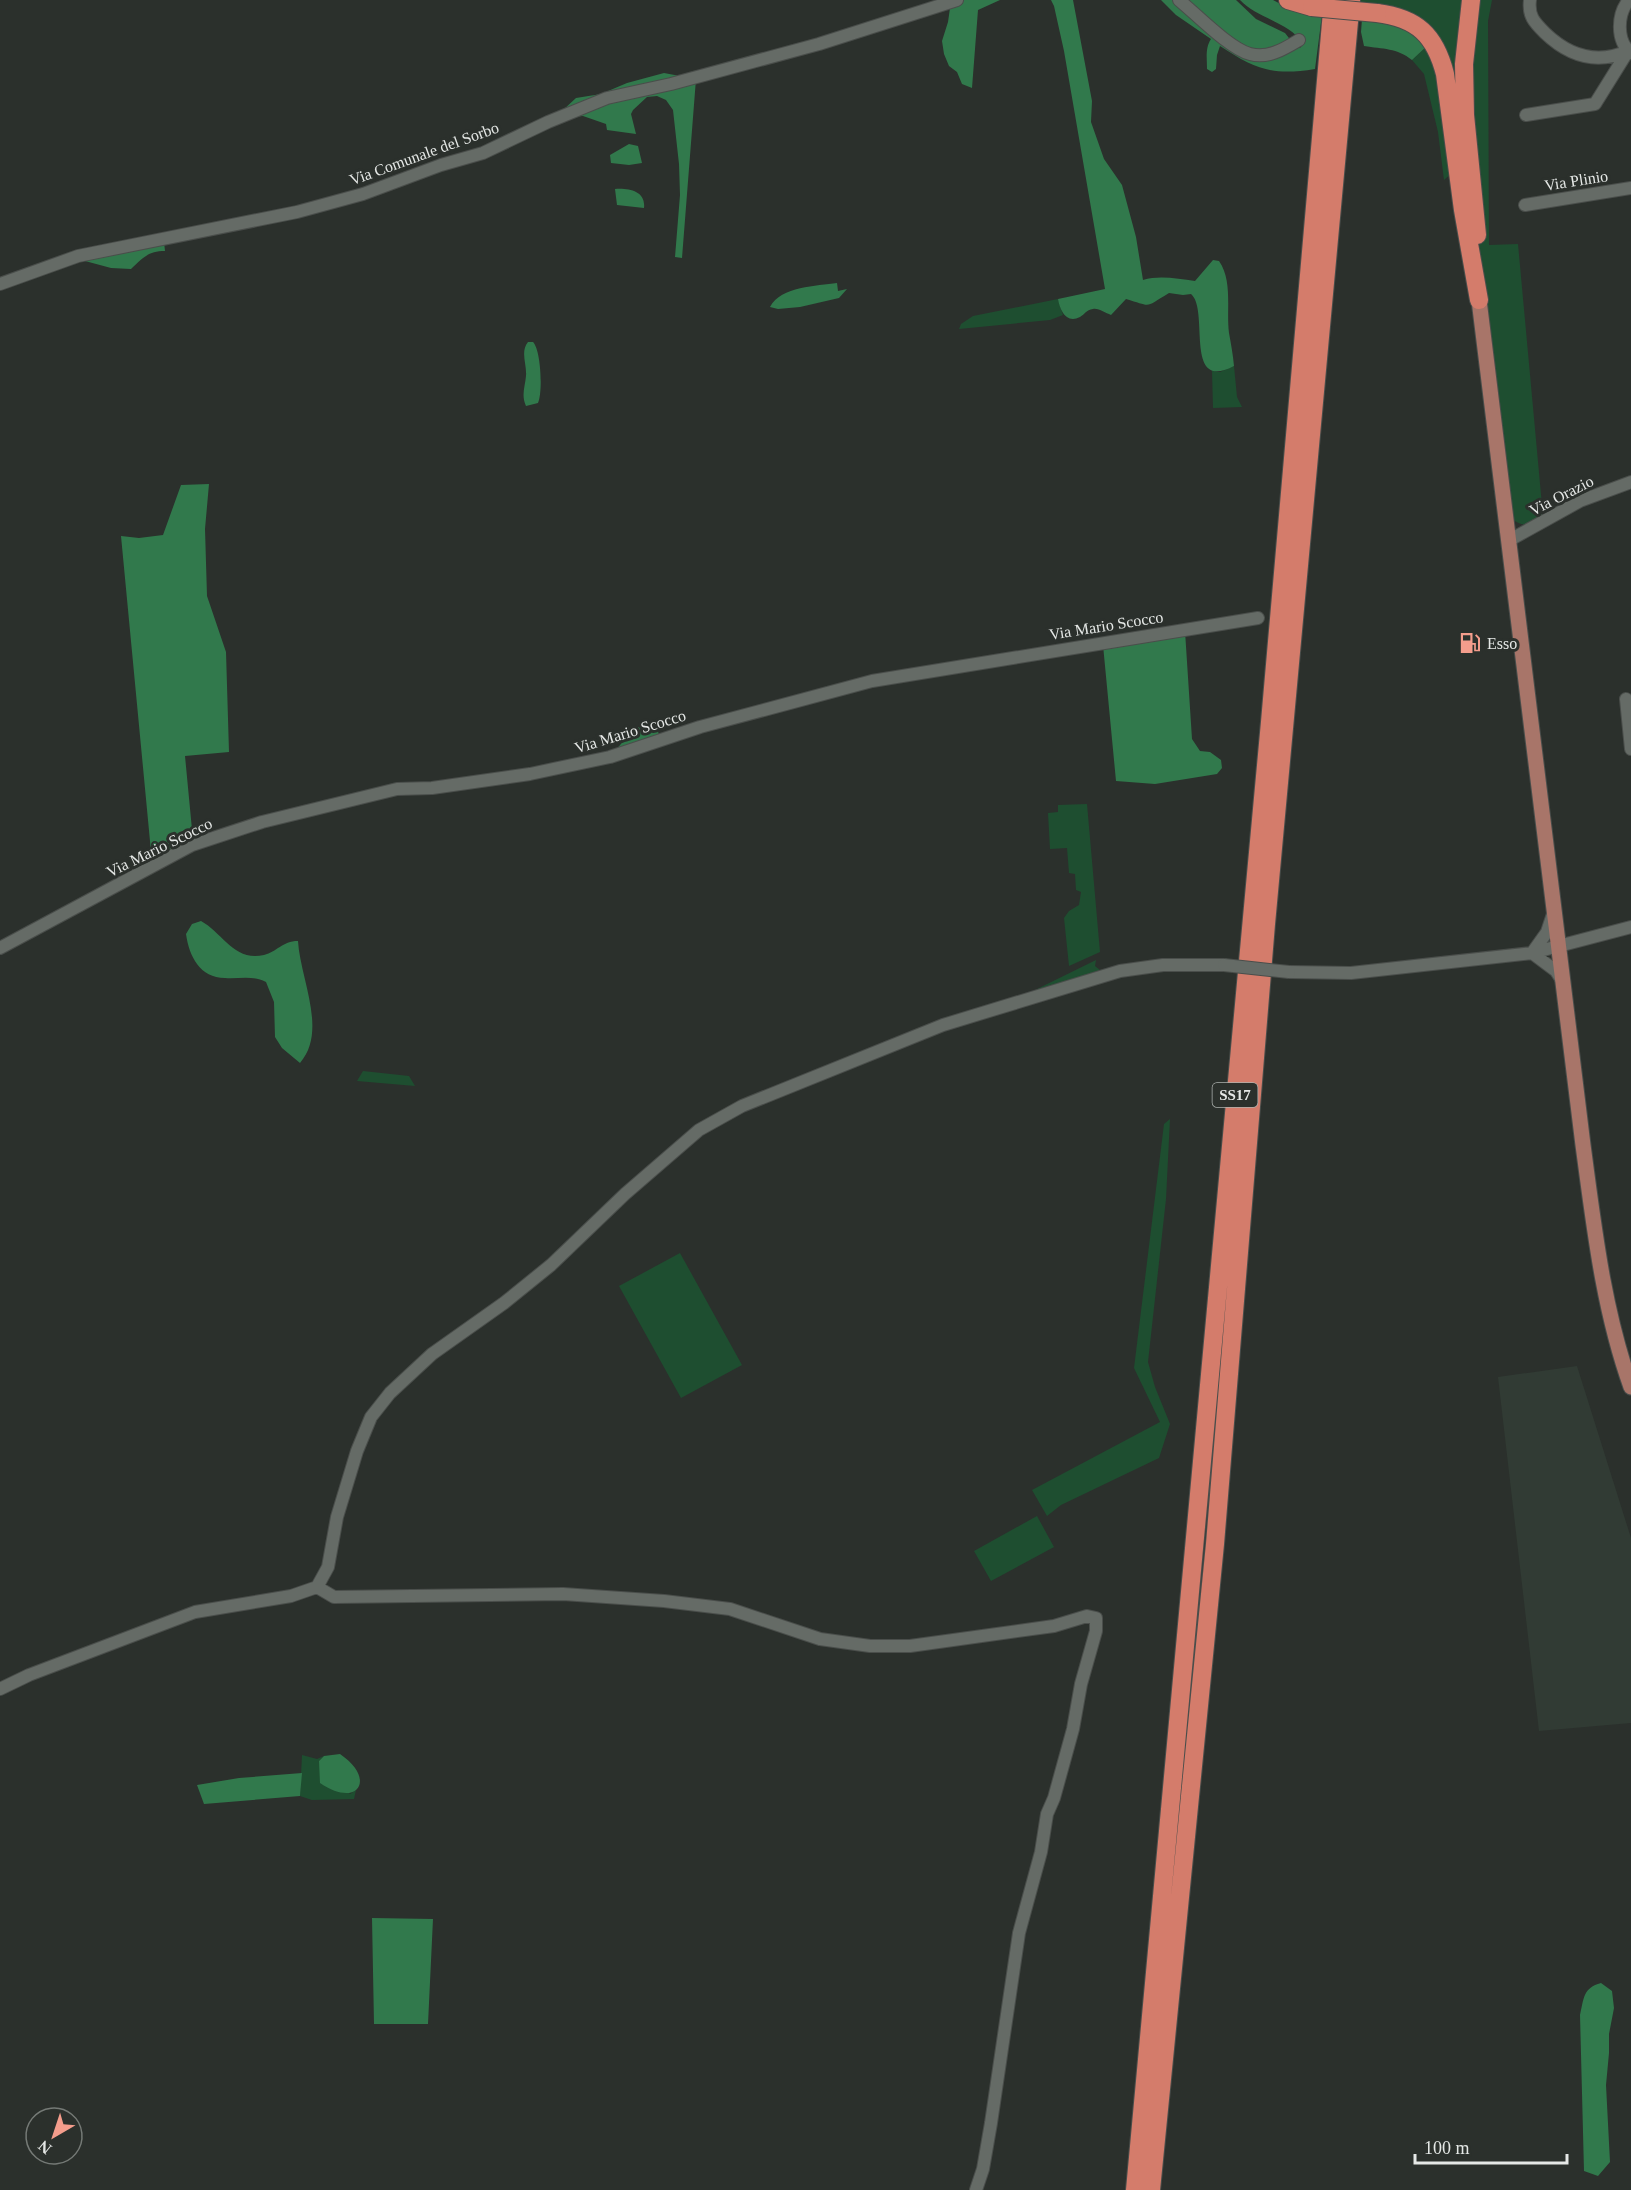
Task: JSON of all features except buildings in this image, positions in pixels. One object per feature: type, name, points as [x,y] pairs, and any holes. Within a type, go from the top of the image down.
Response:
[{"type":"highway","points":[[1288,0],[1312,7],[1377,13],[1406,19],[1431,39],[1440,55],[1445,74],[1463,210],[1479,300]]},
{"type":"highway","name":"SS17","points":[[1135,2190],[1269,734],[1333,0]]},
{"type":"highway","name":"SS17","points":[[1150,2190],[1215,1544],[1265,936],[1353,0]]},
{"type":"highway","points":[[1471,0],[1464,64],[1466,115],[1476,213],[1479,300]]},
{"type":"main road","points":[[1479,300],[1583,1145],[1602,1281],[1622,1362],[1630,1382]]},
{"type":"street","name":"Via Comunale del Sorbo","points":[[0,284],[78,256],[297,212],[363,194],[441,165],[483,153],[548,122],[607,98],[671,84],[819,44],[957,0]]},
{"type":"street","points":[[1179,0],[1225,39],[1250,54],[1265,55],[1281,51],[1299,40]]},
{"type":"street","points":[[1530,0],[1528,10],[1531,18],[1553,41],[1569,52],[1586,57],[1612,58],[1629,52]]},
{"type":"street","points":[[1629,0],[1621,17],[1620,35],[1629,52]]},
{"type":"street","points":[[1526,115],[1594,104],[1629,52]]},
{"type":"street","name":"Via Plinio","points":[[1525,205],[1631,188]]},
{"type":"street","name":"Via Orazio","points":[[1508,541],[1580,501],[1631,482]]},
{"type":"street","name":"Via Mario Scocco","points":[[0,948],[192,845],[262,822],[397,789],[432,788],[530,774],[610,757],[700,727],[872,681],[1258,618]]},
{"type":"street","points":[[1626,699],[1631,749]]},
{"type":"street","points":[[1532,953],[1547,932],[1554,910]]},
{"type":"street","points":[[0,1689],[29,1675],[195,1612],[291,1596],[317,1587],[328,1567],[337,1516],[357,1451],[371,1417],[390,1393],[432,1354],[504,1303],[551,1265],[625,1194],[699,1130],[742,1106],[943,1025],[1120,971],[1163,964],[1224,965],[1289,972],[1352,973],[1532,953],[1631,927]]},
{"type":"street","points":[[1532,953],[1556,971],[1563,983]]},
{"type":"street","points":[[317,1587],[334,1597],[563,1594],[664,1601],[730,1609],[820,1639],[870,1646],[910,1646],[1054,1626],[1087,1616],[1096,1618],[1096,1631],[1081,1684],[1073,1729],[1054,1798],[1047,1814],[1041,1852],[1019,1933],[991,2123],[983,2169],[976,2190]]},
{"type":"shaded area","points":[[1577,1366],[1631,1538],[1631,1723],[1539,1731],[1498,1377]]},
{"type":"green space","points":[[963,0],[1000,0],[978,10],[972,88],[962,84],[957,72],[949,66],[942,41],[950,8],[953,4]]},
{"type":"green space","points":[[1051,0],[1073,0],[1092,101],[1091,122],[1104,159],[1122,185],[1136,237],[1143,280],[1176,278],[1195,281],[1213,260],[1219,261],[1228,287],[1229,333],[1234,366],[1218,371],[1208,368],[1200,346],[1199,316],[1191,294],[1169,293],[1148,305],[1126,299],[1111,315],[1093,309],[1075,319],[1064,315],[1060,307],[1058,299],[1105,289],[1064,51]]},
{"type":"green space","points":[[1161,0],[1236,0],[1256,19],[1285,33],[1296,47],[1300,48],[1303,44],[1290,31],[1240,0],[1273,0],[1292,10],[1322,15],[1315,69],[1287,72],[1264,69],[1220,46],[1216,69],[1212,72],[1207,69],[1207,50],[1211,39],[1176,15]]},
{"type":"green space","points":[[1360,0],[1462,0],[1459,59],[1460,109],[1444,54],[1360,4]]},
{"type":"green space","points":[[1472,0],[1492,0],[1488,21],[1489,245],[1518,244],[1543,516],[1524,525],[1512,519],[1480,256],[1468,63]]},
{"type":"green space","points":[[1362,19],[1398,21],[1427,46],[1412,60],[1395,51],[1364,46],[1361,32]]},
{"type":"green space","points":[[1427,46],[1435,54],[1452,173],[1444,180],[1438,132],[1424,74],[1412,60]]},
{"type":"green space","points":[[664,73],[696,79],[682,258],[675,257],[680,195],[679,164],[673,110],[666,100],[657,96],[647,97],[633,110],[631,114],[636,134],[607,130],[606,124],[583,116],[570,117],[563,110],[576,98],[601,94],[627,83]]},
{"type":"green space","points":[[629,144],[638,146],[642,163],[629,165],[611,163],[610,155]]},
{"type":"green space","points":[[615,189],[636,192],[644,202],[644,208],[617,205]]},
{"type":"green space","points":[[164,242],[165,251],[150,254],[131,269],[111,268],[85,261]]},
{"type":"green space","points":[[837,283],[838,291],[847,289],[839,298],[800,307],[778,309],[770,307],[775,300],[791,291]]},
{"type":"green space","points":[[1058,299],[1063,315],[1050,320],[959,329],[961,324],[973,316]]},
{"type":"green space","points":[[528,342],[533,342],[538,353],[540,398],[538,403],[526,406],[524,354]]},
{"type":"green space","points":[[1234,366],[1237,397],[1242,407],[1213,408],[1212,371],[1220,372]]},
{"type":"green space","points":[[209,484],[205,529],[207,596],[226,652],[229,752],[185,756],[193,840],[152,862],[121,536],[139,538],[163,535],[181,485]]},
{"type":"green space","points":[[1185,631],[1192,739],[1200,751],[1210,752],[1221,760],[1222,768],[1217,774],[1155,784],[1116,781],[1103,645]]},
{"type":"green space","points":[[655,720],[659,735],[614,752],[634,729]]},
{"type":"green space","points":[[1087,804],[1100,952],[1069,966],[1064,918],[1069,911],[1079,905],[1081,892],[1076,890],[1075,874],[1069,873],[1067,848],[1050,849],[1048,813],[1058,812],[1058,805]]},
{"type":"green space","points":[[201,921],[237,950],[254,956],[273,952],[292,941],[298,941],[312,1020],[312,1036],[308,1050],[300,1063],[282,1048],[275,1037],[274,1002],[266,982],[251,978],[216,977],[202,970],[197,964],[186,934],[192,924]]},
{"type":"green space","points":[[1096,960],[1095,966],[1100,970],[1032,995],[1037,989]]},
{"type":"green space","points":[[363,1071],[409,1076],[415,1086],[357,1081]]},
{"type":"green space","points":[[1170,1119],[1166,1199],[1148,1362],[1170,1424],[1159,1458],[1061,1505],[1047,1516],[1032,1490],[1160,1422],[1134,1368],[1164,1124]]},
{"type":"green space","points":[[680,1253],[742,1365],[681,1398],[619,1286]]},
{"type":"green space","points":[[1037,1516],[1054,1547],[991,1581],[974,1551]]},
{"type":"green space","points":[[340,1754],[358,1773],[360,1781],[358,1788],[353,1792],[344,1793],[333,1790],[320,1783],[319,1761],[324,1756]]},
{"type":"green space","points":[[302,1755],[317,1759],[324,1756],[319,1761],[350,1794],[356,1790],[354,1799],[312,1800],[300,1796]]},
{"type":"green space","points":[[302,1773],[300,1796],[204,1804],[197,1785],[239,1778]]},
{"type":"green space","points":[[372,1918],[433,1919],[428,2024],[374,2024]]},
{"type":"green space","points":[[1601,1983],[1612,1991],[1614,2008],[1609,2034],[1606,2085],[1610,2162],[1598,2176],[1584,2171],[1580,2015],[1588,1991]]},
{"type":"place","name":"Esso","points":[[1470,643]]}]
